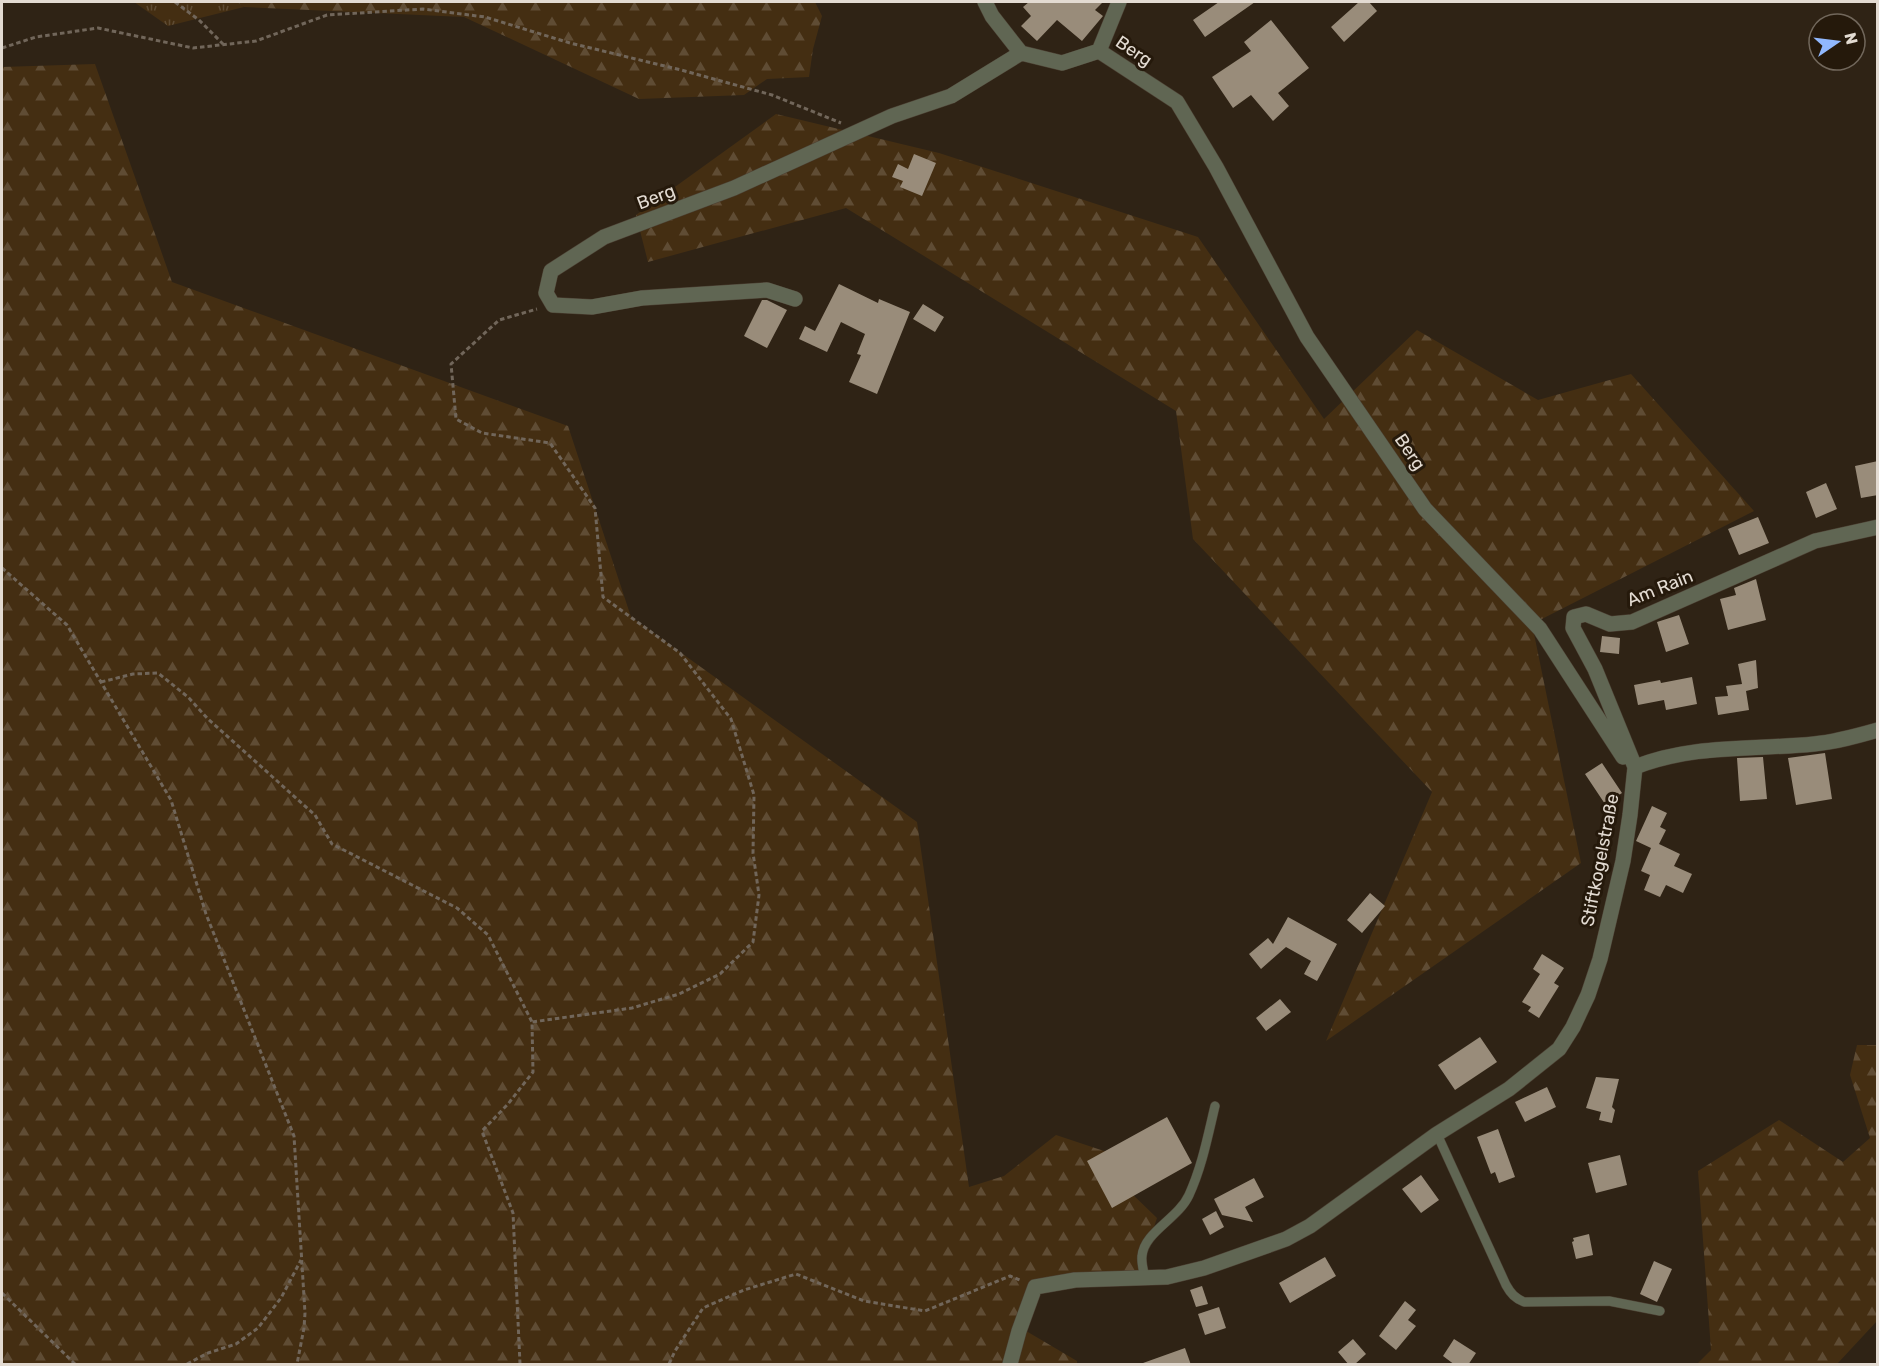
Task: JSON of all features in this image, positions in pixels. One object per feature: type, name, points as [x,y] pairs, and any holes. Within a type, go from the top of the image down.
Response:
[{"type":"street","points":[[985,2],[992,16],[1021,53]]},
{"type":"street","points":[[1099,51],[1119,2]]},
{"type":"street","name":"Berg","points":[[553,305],[546,293],[551,271],[604,237],[734,188],[892,116],[951,96],[1021,53],[1062,63],[1099,51],[1177,102],[1216,166],[1307,337],[1425,509],[1540,629],[1623,756],[1635,767]]},
{"type":"street","points":[[553,305],[592,307],[652,297],[767,290],[795,298]]},
{"type":"street","name":"Am Rain","points":[[1635,767],[1595,669],[1573,628],[1574,617],[1586,614],[1610,624],[1632,622],[1815,541],[1878,527]]},
{"type":"street","points":[[1635,767],[1659,757],[1679,753],[1724,748],[1815,744],[1846,739],[1878,730]]},
{"type":"street","name":"Stiftkogelstraße","points":[[1035,1287],[1075,1280],[1167,1277],[1204,1268],[1286,1239],[1310,1226],[1437,1134],[1509,1089],[1543,1063],[1559,1049],[1574,1027],[1588,995],[1602,949],[1623,861],[1635,767]]},
{"type":"street","points":[[1010,1365],[1019,1330],[1035,1287]]},
{"type":"lane","points":[[1145,1279],[1141,1257],[1144,1246],[1150,1236],[1180,1211],[1188,1198],[1196,1181],[1215,1106]]},
{"type":"lane","points":[[1437,1134],[1506,1285],[1517,1299],[1524,1302],[1609,1301],[1660,1311]]},
{"type":"path","points":[[176,2],[223,44]]},
{"type":"path","points":[[2,48],[36,37],[98,28],[193,48],[256,41],[327,15],[423,9],[484,17],[570,43],[772,95],[859,131]]},
{"type":"path","points":[[532,1023],[632,1008],[679,994],[720,974],[753,942],[759,895],[753,853],[754,795],[731,719],[680,652],[603,597],[595,508],[550,443],[482,433],[456,419],[451,364],[500,320],[553,305]]},
{"type":"path","points":[[2,568],[67,625],[171,800],[206,914],[294,1136],[305,1312],[297,1365]]},
{"type":"path","points":[[101,682],[134,674],[158,673],[188,697],[208,719],[315,815],[332,844],[457,908],[488,935],[532,1023],[533,1072],[508,1104],[482,1131],[513,1213],[520,1365]]},
{"type":"path","points":[[187,1365],[208,1353],[236,1344],[258,1328],[281,1298],[302,1258]]},
{"type":"path","points":[[669,1365],[675,1350],[703,1308],[744,1290],[796,1274],[864,1301],[925,1311],[1010,1276],[1035,1287]]},
{"type":"path","points":[[2,1293],[75,1365]]},
{"type":"green space","points":[[134,2],[237,2],[244,7],[168,26]]},
{"type":"green space","points":[[237,2],[815,2],[822,16],[813,49],[809,77],[767,79],[744,95],[639,99],[464,17],[244,7]]},
{"type":"green space","points":[[95,64],[172,282],[568,426],[631,617],[917,822],[969,1187],[1004,1176],[1056,1135],[1119,1156],[1129,1191],[1157,1218],[1138,1274],[1035,1279],[1016,1325],[1077,1361],[1077,1364],[2,1364],[2,67]]},
{"type":"green space","points":[[776,114],[939,153],[1198,237],[1324,419],[1417,330],[1538,400],[1631,374],[1754,511],[1532,624],[1581,863],[1326,1041],[1432,792],[1193,539],[1176,411],[846,208],[648,262],[636,215]]},
{"type":"green space","points":[[1857,1045],[1877,1045],[1877,1321],[1837,1364],[1697,1364],[1711,1350],[1698,1171],[1779,1120],[1843,1162],[1870,1138],[1850,1075]]},
{"type":"building","points":[[1029,2],[1103,2],[1095,10],[1103,16],[1082,41],[1057,20],[1037,41],[1021,26],[1031,16],[1023,7]]},
{"type":"building","points":[[1219,2],[1255,2],[1205,37],[1193,20]]},
{"type":"building","points":[[1359,2],[1369,2],[1377,11],[1344,42],[1331,27]]},
{"type":"building","points":[[1271,20],[1309,68],[1278,93],[1289,106],[1273,121],[1251,95],[1233,108],[1212,77],[1251,51],[1244,42]]},
{"type":"building","points":[[914,154],[936,163],[922,196],[900,187],[903,181],[892,177],[898,164],[908,169]]},
{"type":"building","points":[[839,284],[878,303],[879,299],[910,312],[877,394],[849,382],[861,355],[857,354],[865,334],[841,322],[827,352],[799,339],[805,326],[815,331]]},
{"type":"building","points":[[762,300],[767,300],[787,310],[767,348],[744,336]]},
{"type":"building","points":[[923,304],[944,317],[935,332],[913,319]]},
{"type":"building","points":[[1878,461],[1878,495],[1861,498],[1855,466]]},
{"type":"building","points":[[1826,483],[1837,509],[1816,518],[1806,492]]},
{"type":"building","points":[[1758,517],[1769,543],[1739,555],[1728,529]]},
{"type":"building","points":[[1756,579],[1766,620],[1728,630],[1720,599],[1736,595],[1734,588]]},
{"type":"building","points":[[1679,615],[1689,644],[1666,652],[1657,622]]},
{"type":"building","points":[[1602,636],[1620,638],[1619,654],[1600,652]]},
{"type":"building","points":[[1756,660],[1758,688],[1746,691],[1749,710],[1718,715],[1715,697],[1728,696],[1726,686],[1742,684],[1738,664]]},
{"type":"building","points":[[1692,677],[1697,704],[1666,710],[1664,700],[1638,705],[1634,685]]},
{"type":"building","points":[[1825,753],[1832,799],[1796,805],[1788,758]]},
{"type":"building","points":[[1763,757],[1767,799],[1740,801],[1737,758]]},
{"type":"building","points":[[1602,763],[1622,793],[1605,804],[1585,774]]},
{"type":"building","points":[[1652,806],[1667,813],[1660,827],[1666,830],[1659,844],[1680,854],[1674,866],[1692,874],[1683,893],[1666,885],[1660,897],[1644,890],[1650,875],[1641,871],[1651,848],[1636,841]]},
{"type":"building","points":[[1370,893],[1385,906],[1362,933],[1347,920]]},
{"type":"building","points":[[1288,917],[1337,944],[1317,981],[1304,974],[1311,961],[1286,947],[1261,969],[1249,954],[1268,938],[1273,944]]},
{"type":"building","points":[[1542,954],[1564,968],[1554,983],[1559,986],[1539,1018],[1528,1011],[1531,1007],[1522,1002],[1540,974],[1533,969]]},
{"type":"building","points":[[1280,999],[1291,1012],[1266,1031],[1256,1018]]},
{"type":"building","points":[[1480,1037],[1497,1062],[1455,1090],[1438,1065]]},
{"type":"building","points":[[1596,1077],[1619,1079],[1612,1107],[1615,1110],[1612,1123],[1599,1120],[1601,1112],[1586,1108]]},
{"type":"building","points":[[1547,1087],[1556,1107],[1525,1122],[1515,1102]]},
{"type":"building","points":[[1167,1117],[1192,1163],[1112,1208],[1087,1161]]},
{"type":"building","points":[[1498,1129],[1515,1177],[1499,1183],[1495,1172],[1491,1174],[1477,1137]]},
{"type":"building","points":[[1620,1155],[1627,1185],[1596,1193],[1588,1163]]},
{"type":"building","points":[[1421,1175],[1439,1200],[1421,1213],[1402,1189]]},
{"type":"building","points":[[1254,1178],[1264,1197],[1245,1207],[1253,1222],[1222,1215],[1214,1199]]},
{"type":"building","points":[[1216,1211],[1224,1227],[1210,1235],[1202,1219]]},
{"type":"building","points":[[1589,1234],[1593,1255],[1576,1259],[1573,1238]]},
{"type":"building","points":[[1325,1257],[1336,1276],[1290,1303],[1279,1283]]},
{"type":"building","points":[[1654,1261],[1672,1269],[1657,1302],[1640,1294]]},
{"type":"building","points":[[1202,1286],[1208,1304],[1196,1307],[1190,1290]]},
{"type":"building","points":[[1405,1301],[1416,1310],[1408,1320],[1416,1326],[1396,1350],[1379,1336]]},
{"type":"building","points":[[1219,1307],[1226,1328],[1205,1335],[1198,1314]]},
{"type":"building","points":[[1353,1339],[1366,1354],[1354,1365],[1349,1365],[1338,1352]]},
{"type":"building","points":[[1454,1339],[1476,1353],[1468,1365],[1455,1365],[1443,1356]]},
{"type":"building","points":[[1185,1348],[1191,1365],[1143,1365],[1143,1363]]}]
